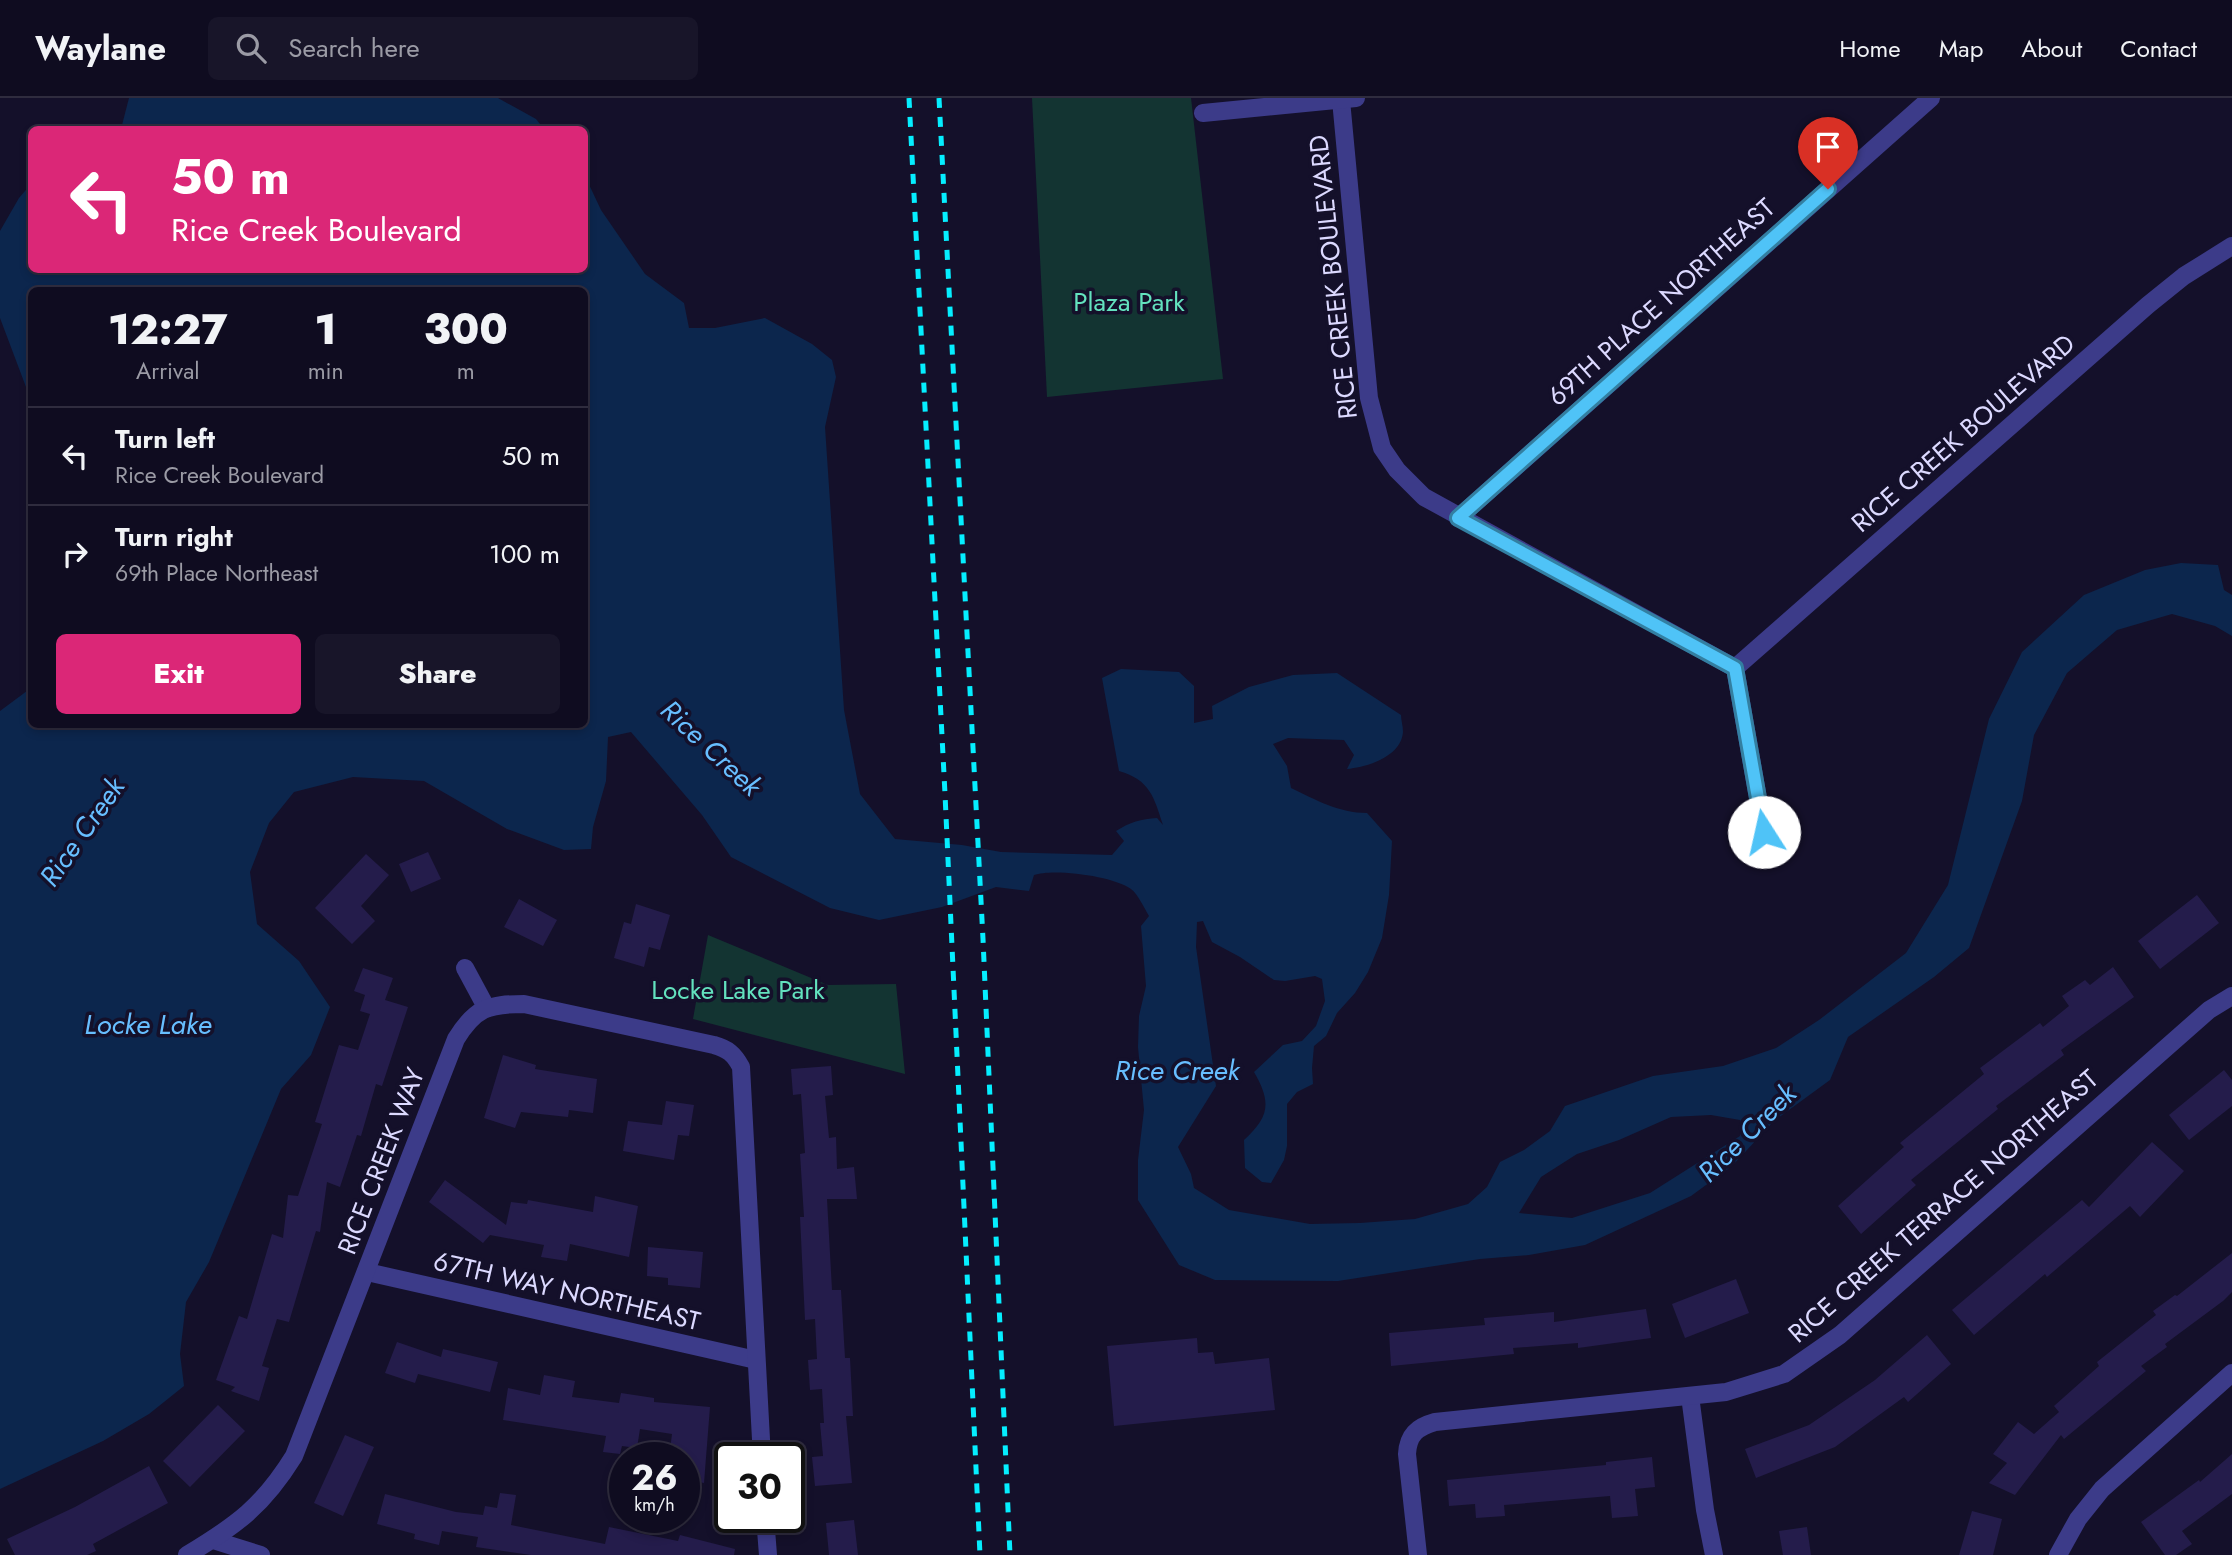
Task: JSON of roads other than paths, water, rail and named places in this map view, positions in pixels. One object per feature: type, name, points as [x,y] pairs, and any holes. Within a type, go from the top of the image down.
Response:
[{"type":"street","name":"69TH PLACE NORTHEAST","points":[[1458,518],[1931,98]]},
{"type":"street","name":"RICE CREEK BOULEVARD","points":[[1349,99],[1369,398],[1382,448],[1397,470],[1423,497],[1735,668],[2148,305],[2183,276],[2232,246]]},
{"type":"street","points":[[1203,113],[1349,99]]},
{"type":"street","points":[[1735,668],[1764,832]]},
{"type":"street","points":[[465,968],[486,1007],[524,1004],[714,1045],[733,1054],[741,1066],[761,1442]]},
{"type":"street","name":"RICE CREEK TERRACE NORTHEAST","points":[[1418,1555],[1407,1454],[1408,1441],[1423,1425],[1726,1392],[1784,1374],[1840,1335],[2209,1010],[2232,996]]},
{"type":"street","name":"RICE CREEK WAY","points":[[187,1555],[257,1508],[295,1456],[456,1039],[466,1024],[486,1007]]},
{"type":"street","name":"67TH WAY NORTHEAST","points":[[366,1272],[756,1360]]},
{"type":"street","points":[[2057,1555],[2078,1519],[2102,1489],[2232,1373]]},
{"type":"street","points":[[1690,1396],[1714,1555]]},
{"type":"street","points":[[766,1533],[768,1555]]},
{"type":"street","points":[[213,1540],[261,1555]]},
{"type":"water","points":[[129,98],[498,98],[536,119],[542,126],[122,126]]},
{"type":"water","name":"Locke Lake","points":[[588,182],[601,210],[645,274],[684,303],[689,328],[715,328],[765,318],[812,344],[832,360],[836,377],[825,427],[844,710],[860,794],[895,839],[962,845],[1001,852],[1112,855],[1124,841],[1116,831],[1121,828],[1157,818],[1163,825],[1149,791],[1138,779],[1119,771],[1102,678],[1121,669],[1179,672],[1194,686],[1194,723],[1213,719],[1212,706],[1249,687],[1293,675],[1337,673],[1401,715],[1403,732],[1396,748],[1382,759],[1364,766],[1347,769],[1354,755],[1344,740],[1288,738],[1273,744],[1287,766],[1291,788],[1337,808],[1367,813],[1392,841],[1389,895],[1382,938],[1368,972],[1355,993],[1337,1013],[1326,1036],[1314,1046],[1313,1084],[1297,1092],[1287,1104],[1287,1146],[1284,1160],[1271,1183],[1262,1182],[1245,1168],[1244,1140],[1259,1124],[1265,1109],[1264,1092],[1254,1072],[1283,1045],[1302,1041],[1316,1026],[1325,1001],[1322,979],[1315,976],[1274,980],[1212,942],[1203,921],[1197,922],[1196,947],[1216,1086],[1178,1147],[1191,1174],[1194,1188],[1229,1210],[1310,1224],[1360,1223],[1415,1219],[1468,1204],[1487,1187],[1500,1162],[1524,1150],[1550,1131],[1565,1106],[1653,1076],[1723,1066],[1776,1048],[1819,1020],[1906,953],[1948,885],[1989,719],[2022,652],[2084,595],[2145,570],[2181,563],[2218,565],[2224,590],[2232,595],[2232,636],[2215,626],[2172,614],[2117,630],[2067,673],[2034,735],[2022,801],[1969,948],[1934,977],[1848,1037],[1830,1080],[1774,1121],[1732,1166],[1691,1196],[1585,1245],[1338,1281],[1215,1280],[1179,1265],[1138,1200],[1138,1160],[1144,1110],[1138,1047],[1139,1016],[1146,986],[1141,926],[1149,916],[1136,894],[1123,884],[1083,874],[1055,872],[1034,875],[1029,891],[996,887],[942,907],[879,920],[830,908],[731,857],[702,815],[631,732],[608,737],[606,781],[593,827],[591,849],[564,850],[507,829],[424,781],[353,777],[294,792],[269,823],[250,872],[257,924],[299,961],[330,1007],[311,1055],[281,1089],[209,1262],[186,1302],[180,1354],[184,1386],[149,1414],[103,1441],[0,1489],[0,711],[28,690],[28,728],[588,728],[588,287],[28,287],[28,398],[0,318],[0,231],[28,188],[28,273],[588,273]],"holes":[[[1711,1115],[1740,1120],[1740,1136],[1650,1193],[1572,1218],[1519,1213],[1541,1177],[1577,1154],[1619,1140],[1671,1117]]]},
{"type":"railway","points":[[909,98],[980,1555]]},
{"type":"railway","points":[[939,98],[983,939],[1010,1555]]},
{"type":"park label","name":"Plaza Park","points":[[1129,302]]},
{"type":"park label","name":"Locke Lake Park","points":[[738,990]]},
{"type":"water label","name":"Rice Creek","points":[[711,748]]},
{"type":"water label","name":"Rice Creek","points":[[82,832]]},
{"type":"water label","name":"Rice Creek","points":[[1177,1070]]},
{"type":"water label","name":"Rice Creek","points":[[1747,1133]]}]
